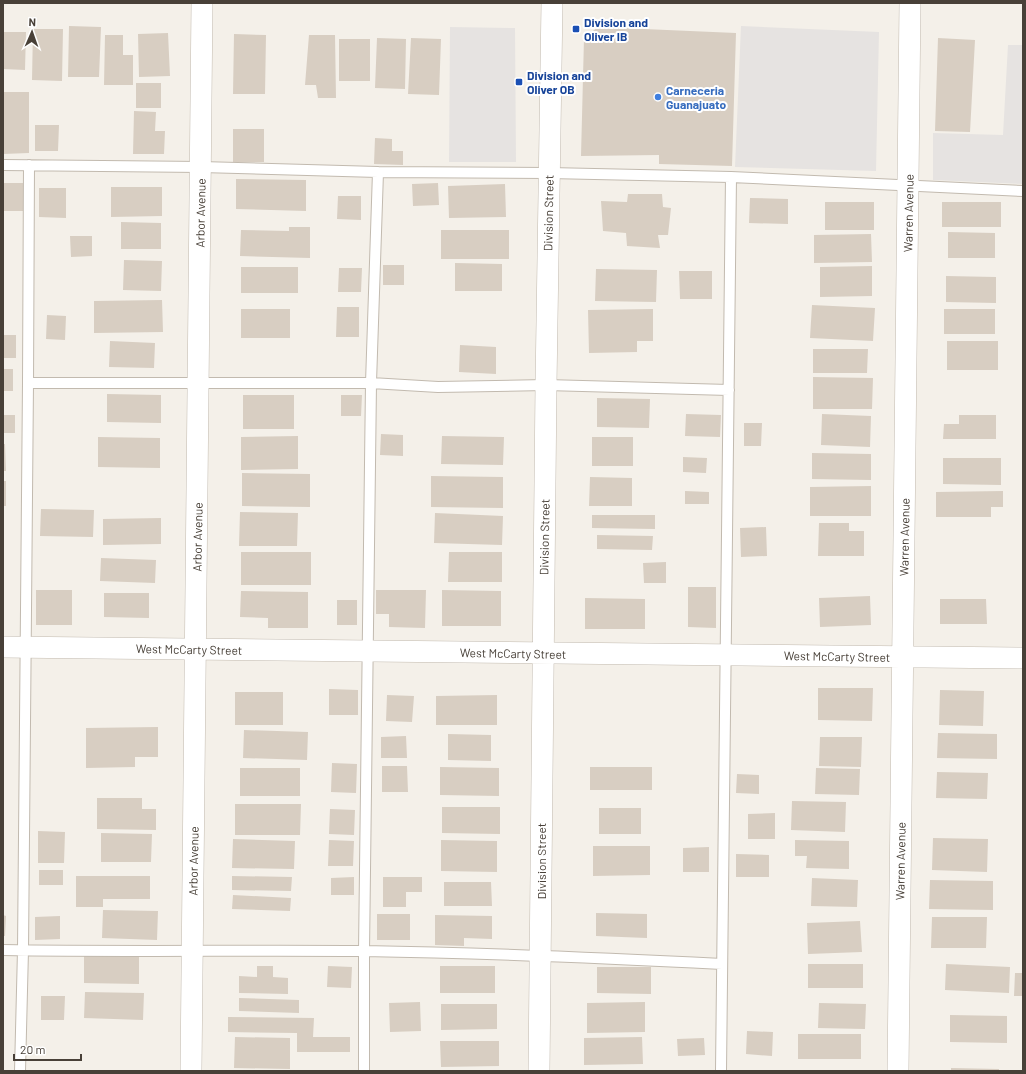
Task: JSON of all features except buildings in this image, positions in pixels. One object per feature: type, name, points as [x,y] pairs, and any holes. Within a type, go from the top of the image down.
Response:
[{"type":"street","name":"Arbor Avenue","points":[[191,1071],[202,3]]},
{"type":"street","name":"Division Street","points":[[539,1071],[548,173],[552,3]]},
{"type":"street","name":"Warren Avenue","points":[[898,1071],[910,3]]},
{"type":"street","name":"West McCarty Street","points":[[3,647],[1023,658]]},
{"type":"lane","points":[[3,165],[378,172],[548,173],[908,184],[1023,190]]},
{"type":"lane","points":[[20,1071],[23,950],[29,165]]},
{"type":"lane","points":[[364,1071],[364,951],[371,383],[378,172]]},
{"type":"lane","points":[[721,1071],[731,178]]},
{"type":"lane","points":[[28,383],[371,383],[438,387],[546,386],[729,390]]},
{"type":"lane","points":[[3,950],[192,952],[364,951],[540,955],[722,964]]},
{"type":"shaded area","points":[[741,26],[879,32],[876,171],[735,167]]},
{"type":"shaded area","points":[[450,27],[515,28],[516,162],[449,162]]},
{"type":"shaded area","points":[[1008,45],[1023,45],[1023,184],[933,180],[933,133],[1003,135]]},
{"type":"place","name":"Division and Oliver IB","points":[[576,29]]},
{"type":"place","name":"Division and Oliver OB","points":[[519,82]]},
{"type":"place","name":"Carneceria Guanajuato","points":[[658,97]]}]
